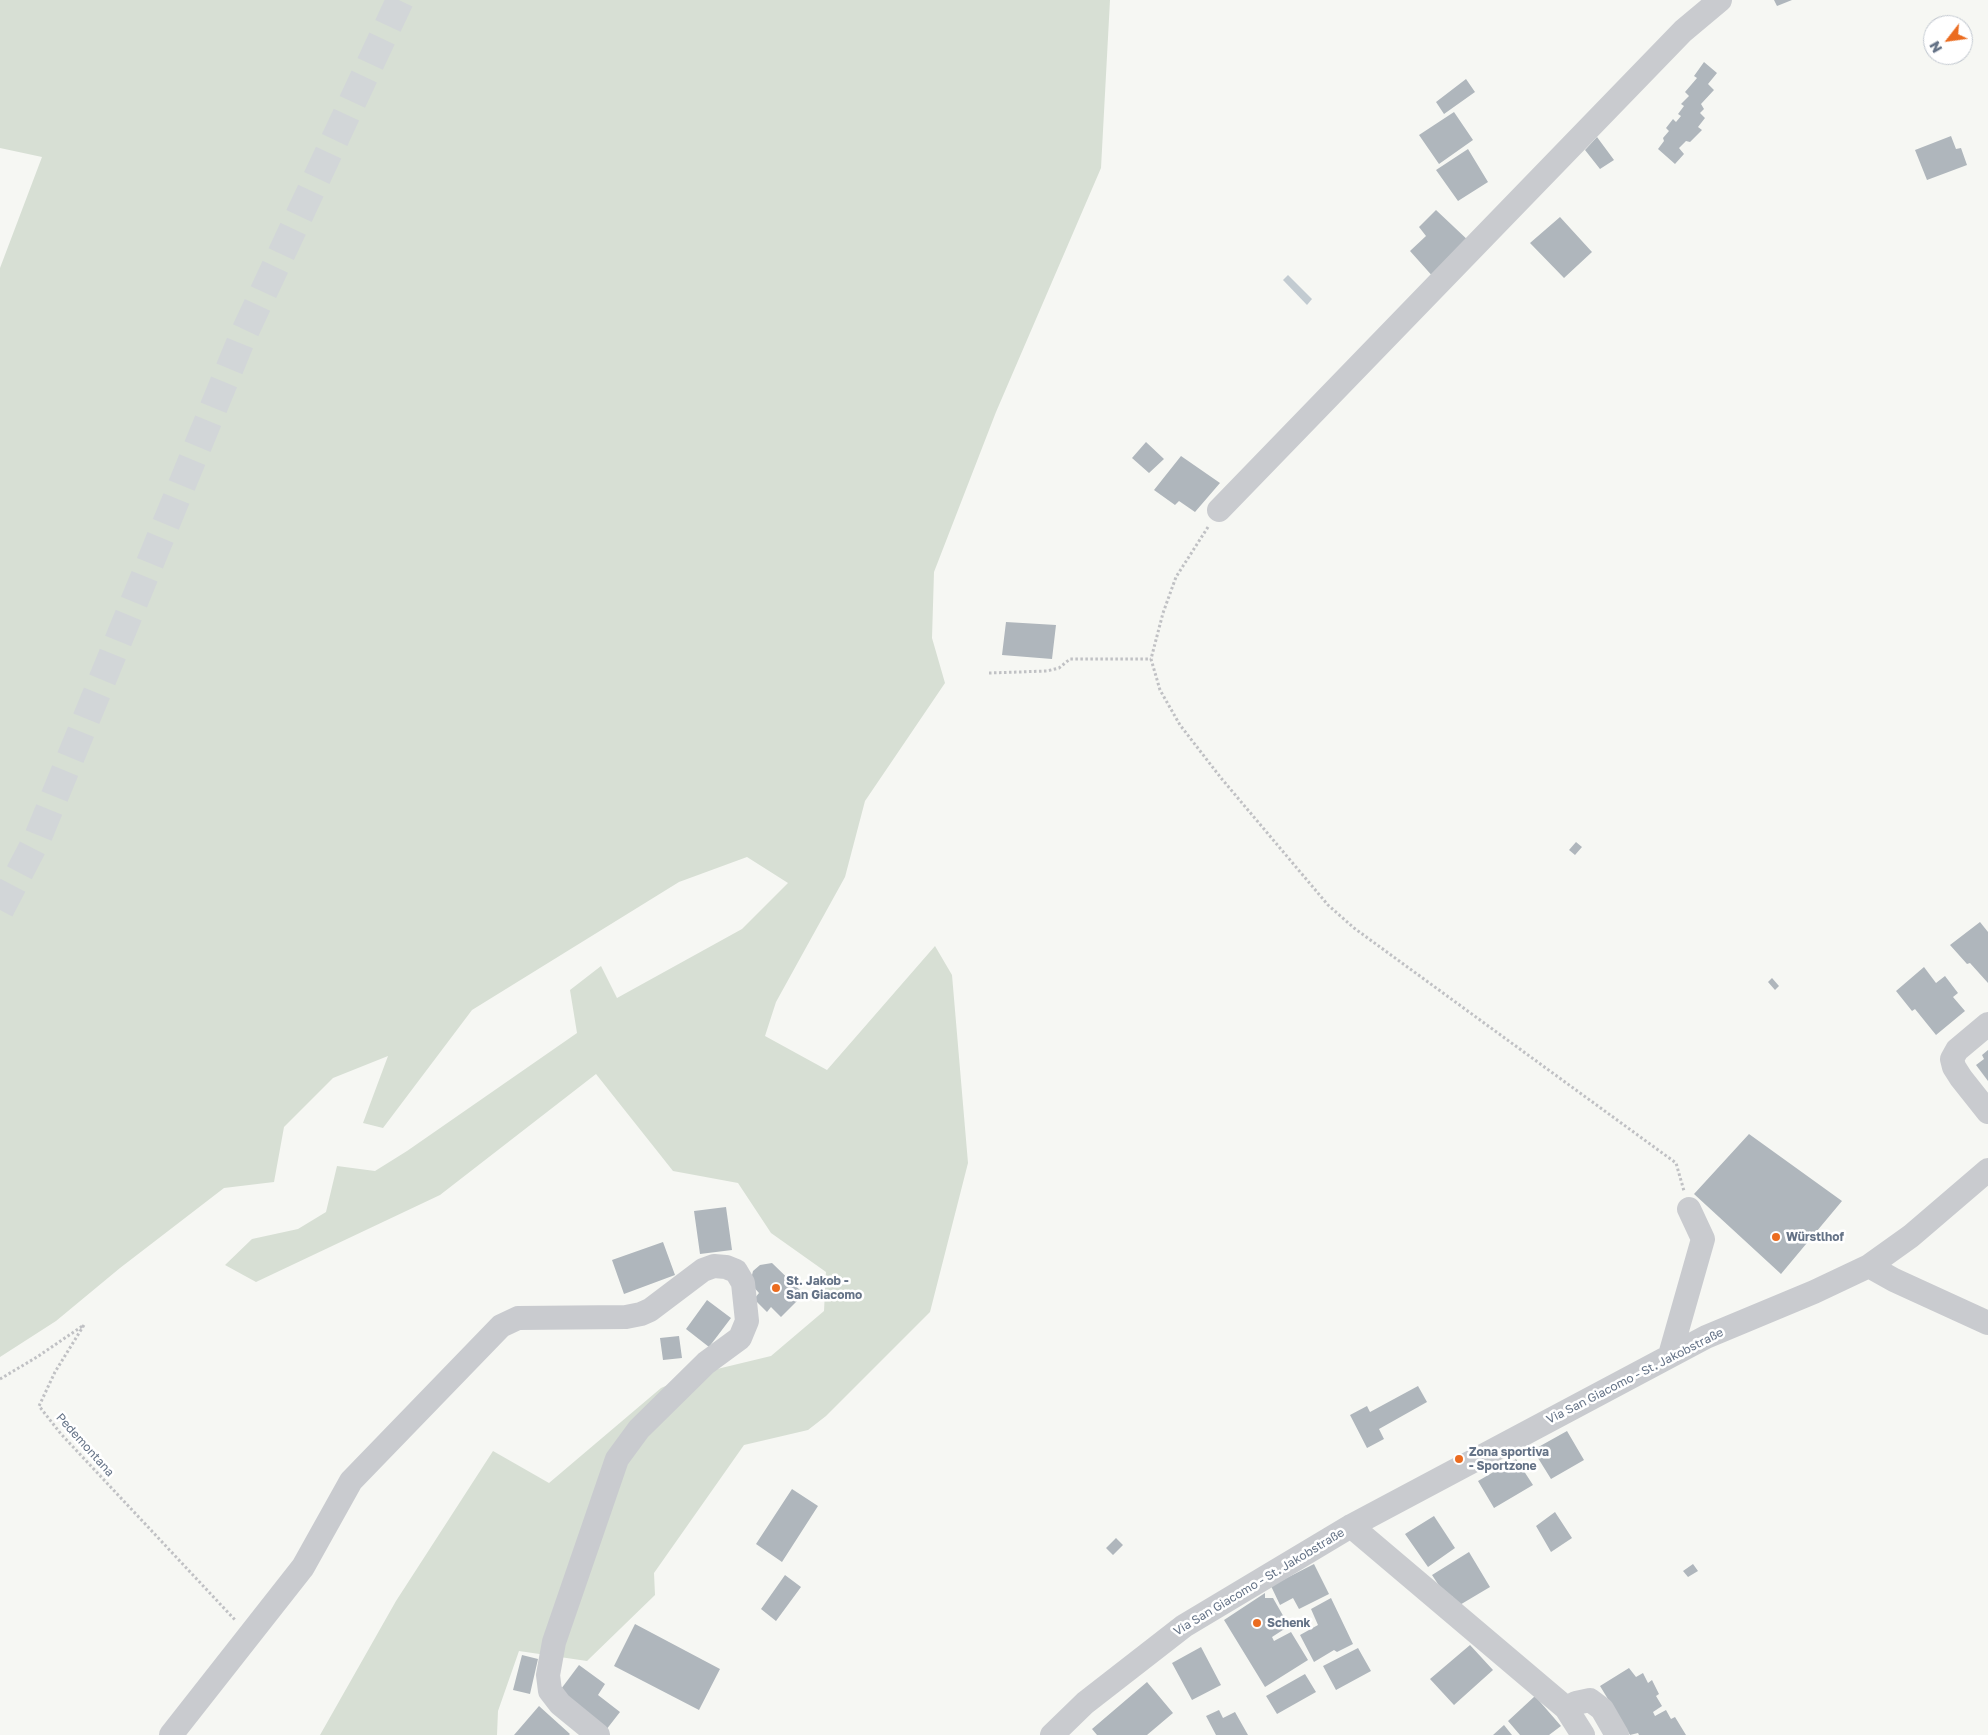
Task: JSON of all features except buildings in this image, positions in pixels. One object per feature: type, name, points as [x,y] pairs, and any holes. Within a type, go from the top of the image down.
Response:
[{"type":"street","points":[[1219,510],[1676,38],[1720,0]]},
{"type":"street","points":[[1988,1024],[1957,1050],[1952,1059],[1954,1067],[1961,1078],[1988,1112]]},
{"type":"street","name":"Via San Giacomo - St. Jakobstraße","points":[[1052,1735],[1085,1703],[1184,1626],[1351,1526],[1670,1355],[1706,1337],[1814,1292],[1869,1266],[1911,1236],[1988,1170]]},
{"type":"street","points":[[1670,1355],[1703,1239],[1689,1208]]},
{"type":"street","points":[[171,1735],[303,1567],[351,1481],[501,1326],[518,1318],[626,1317],[641,1314],[650,1310],[703,1270],[714,1266],[726,1266],[736,1270],[743,1283],[747,1321],[740,1338],[706,1362],[639,1429],[617,1459],[554,1642],[548,1675],[550,1691],[560,1704],[598,1735]]},
{"type":"street","points":[[1869,1266],[1894,1280],[1988,1323]]},
{"type":"street","name":"Via San Giacomo - St. Jakobstraße","points":[[1351,1526],[1566,1708],[1583,1735]]},
{"type":"street","points":[[1566,1708],[1576,1703],[1590,1700],[1602,1709],[1617,1735]]},
{"type":"path","points":[[1219,510],[1176,577],[1163,613],[1151,659],[1160,690],[1180,725],[1221,778],[1328,905],[1354,928],[1676,1163],[1689,1208]]},
{"type":"path","points":[[989,673],[1047,671],[1059,668],[1070,659],[1151,659]]},
{"type":"path","name":"Pedemontana","points":[[0,1379],[37,1357],[84,1324],[55,1372],[39,1406],[61,1434],[249,1635]]},
{"type":"shaded area","points":[[0,0],[1110,0],[1101,168],[996,412],[934,572],[932,638],[945,683],[865,801],[845,877],[776,1002],[765,1036],[827,1070],[935,946],[952,975],[968,1163],[930,1312],[826,1416],[808,1430],[744,1445],[654,1573],[655,1595],[587,1661],[519,1651],[498,1711],[497,1735],[320,1735],[396,1601],[493,1451],[549,1483],[661,1388],[688,1376],[771,1356],[824,1311],[826,1272],[771,1233],[738,1183],[673,1171],[596,1074],[440,1195],[256,1282],[225,1265],[252,1239],[298,1229],[326,1212],[337,1166],[375,1171],[407,1151],[577,1033],[570,990],[601,966],[617,998],[742,929],[788,883],[747,857],[679,882],[472,1010],[383,1128],[363,1123],[388,1056],[333,1078],[284,1127],[274,1182],[224,1188],[120,1268],[56,1321],[0,1357],[0,268],[42,157],[0,148]]},
{"type":"shaded area","points":[[1288,275],[1312,299],[1307,305],[1283,280]]},
{"type":"tunnel","points":[[0,910],[38,837],[242,338],[400,0]]},
{"type":"place","name":"Würstlhof","points":[[1776,1237]]},
{"type":"place","name":"St. Jakob - San Giacomo","points":[[776,1288]]},
{"type":"place","name":"Zona sportiva - Sportzone","points":[[1459,1459]]},
{"type":"place","name":"Schenk","points":[[1257,1623]]}]
